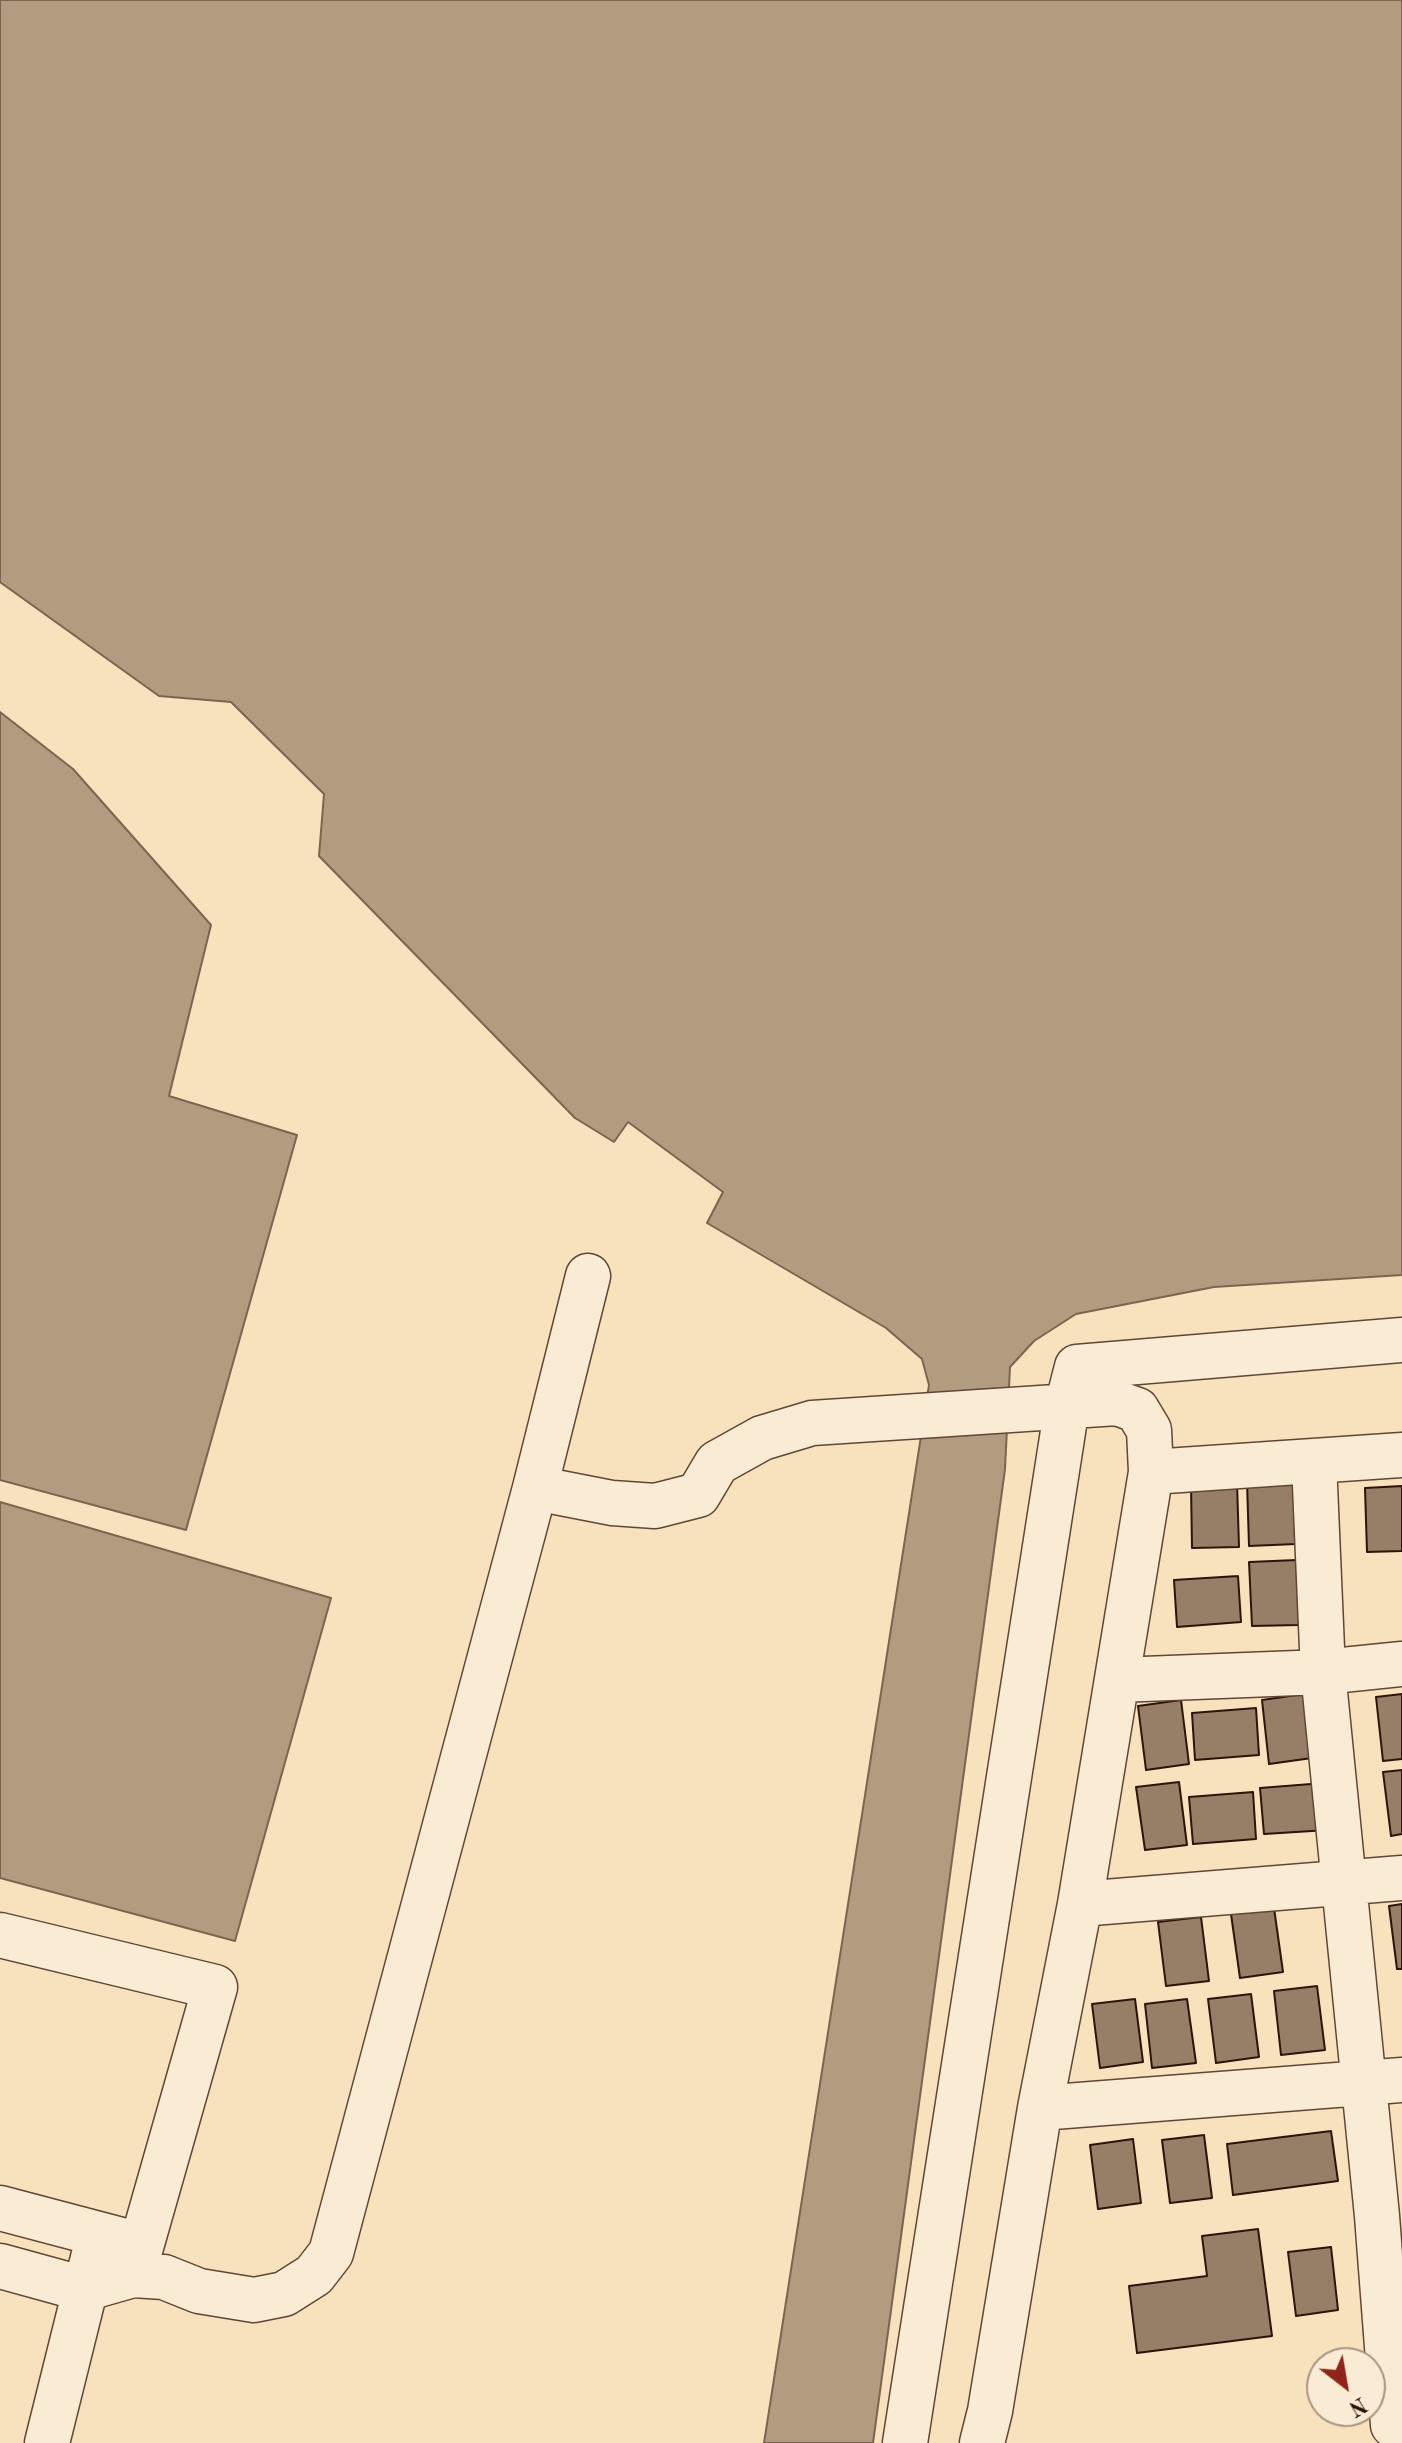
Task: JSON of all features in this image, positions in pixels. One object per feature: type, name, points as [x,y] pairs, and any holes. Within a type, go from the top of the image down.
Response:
[{"type":"street","points":[[0,2208],[99,2234],[164,2277],[199,2291],[254,2300],[284,2294],[314,2275],[331,2253],[535,1488],[588,1276]]},
{"type":"street","points":[[905,2443],[1067,1406],[1077,1367],[1402,1340]]},
{"type":"street","points":[[535,1488],[612,1503],[655,1506],[698,1495],[717,1463],[762,1438],[812,1423],[1117,1403],[1137,1410],[1149,1430],[1151,1472],[1118,1680],[982,2443]]},
{"type":"street","points":[[1151,1472],[1402,1455]]},
{"type":"street","points":[[1314,1462],[1323,1672],[1343,1882],[1383,2082],[1393,2425],[1402,2424]]},
{"type":"street","points":[[1118,1680],[1323,1672],[1402,1664]]},
{"type":"street","points":[[1080,1904],[1402,1878]]},
{"type":"street","points":[[0,1935],[215,1987],[138,2260],[84,2289],[0,2266]]},
{"type":"street","points":[[1040,2108],[1383,2082]]},
{"type":"street","points":[[47,2443],[99,2234]]},
{"type":"shaded area","points":[[0,0],[1402,0],[1402,1275],[1214,1287],[1076,1314],[1034,1341],[1010,1367],[1005,1469],[873,2443],[764,2443],[929,1385],[922,1359],[886,1328],[707,1223],[723,1192],[628,1122],[614,1142],[575,1118],[319,856],[324,794],[231,702],[159,696],[0,582]]},
{"type":"shaded area","points":[[0,712],[73,769],[211,925],[169,1096],[297,1135],[186,1530],[0,1480]]},
{"type":"shaded area","points":[[0,1502],[331,1598],[235,1941],[0,1878]]},
{"type":"building","points":[[1295,1480],[1296,1544],[1249,1546],[1247,1482]]},
{"type":"building","points":[[1237,1482],[1239,1547],[1192,1548],[1191,1485]]},
{"type":"building","points":[[1402,1486],[1402,1551],[1367,1552],[1365,1488]]},
{"type":"building","points":[[1297,1560],[1299,1625],[1252,1626],[1249,1562]]},
{"type":"building","points":[[1238,1576],[1241,1622],[1177,1627],[1174,1580]]},
{"type":"building","points":[[1304,1694],[1312,1758],[1269,1764],[1262,1700]]},
{"type":"building","points":[[1402,1694],[1402,1759],[1383,1761],[1376,1697]]},
{"type":"building","points":[[1181,1700],[1189,1764],[1146,1770],[1138,1706]]},
{"type":"building","points":[[1256,1708],[1259,1755],[1195,1760],[1192,1713]]},
{"type":"building","points":[[1402,1770],[1402,1834],[1391,1836],[1383,1772]]},
{"type":"building","points":[[1179,1782],[1187,1845],[1145,1850],[1136,1787]]},
{"type":"building","points":[[1324,1783],[1328,1830],[1264,1834],[1260,1788]]},
{"type":"building","points":[[1253,1792],[1256,1839],[1193,1844],[1189,1797]]},
{"type":"building","points":[[1402,1904],[1402,1969],[1397,1969],[1389,1906]]},
{"type":"building","points":[[1274,1908],[1283,1972],[1240,1978],[1231,1914]]},
{"type":"building","points":[[1201,1917],[1209,1981],[1166,1986],[1158,1922]]},
{"type":"building","points":[[1317,1986],[1325,2050],[1281,2055],[1274,1991]]},
{"type":"building","points":[[1251,1994],[1259,2057],[1216,2063],[1208,1999]]},
{"type":"building","points":[[1135,1999],[1143,2062],[1100,2068],[1092,2004]]},
{"type":"building","points":[[1187,1999],[1196,2063],[1152,2068],[1145,2004]]},
{"type":"building","points":[[1331,2131],[1338,2181],[1233,2195],[1227,2144]]},
{"type":"building","points":[[1204,2135],[1212,2198],[1170,2203],[1162,2140]]},
{"type":"building","points":[[1133,2139],[1141,2203],[1098,2209],[1090,2145]]},
{"type":"building","points":[[1258,2229],[1272,2336],[1137,2353],[1129,2286],[1207,2276],[1202,2236]]},
{"type":"building","points":[[1331,2247],[1338,2310],[1296,2316],[1288,2252]]}]
